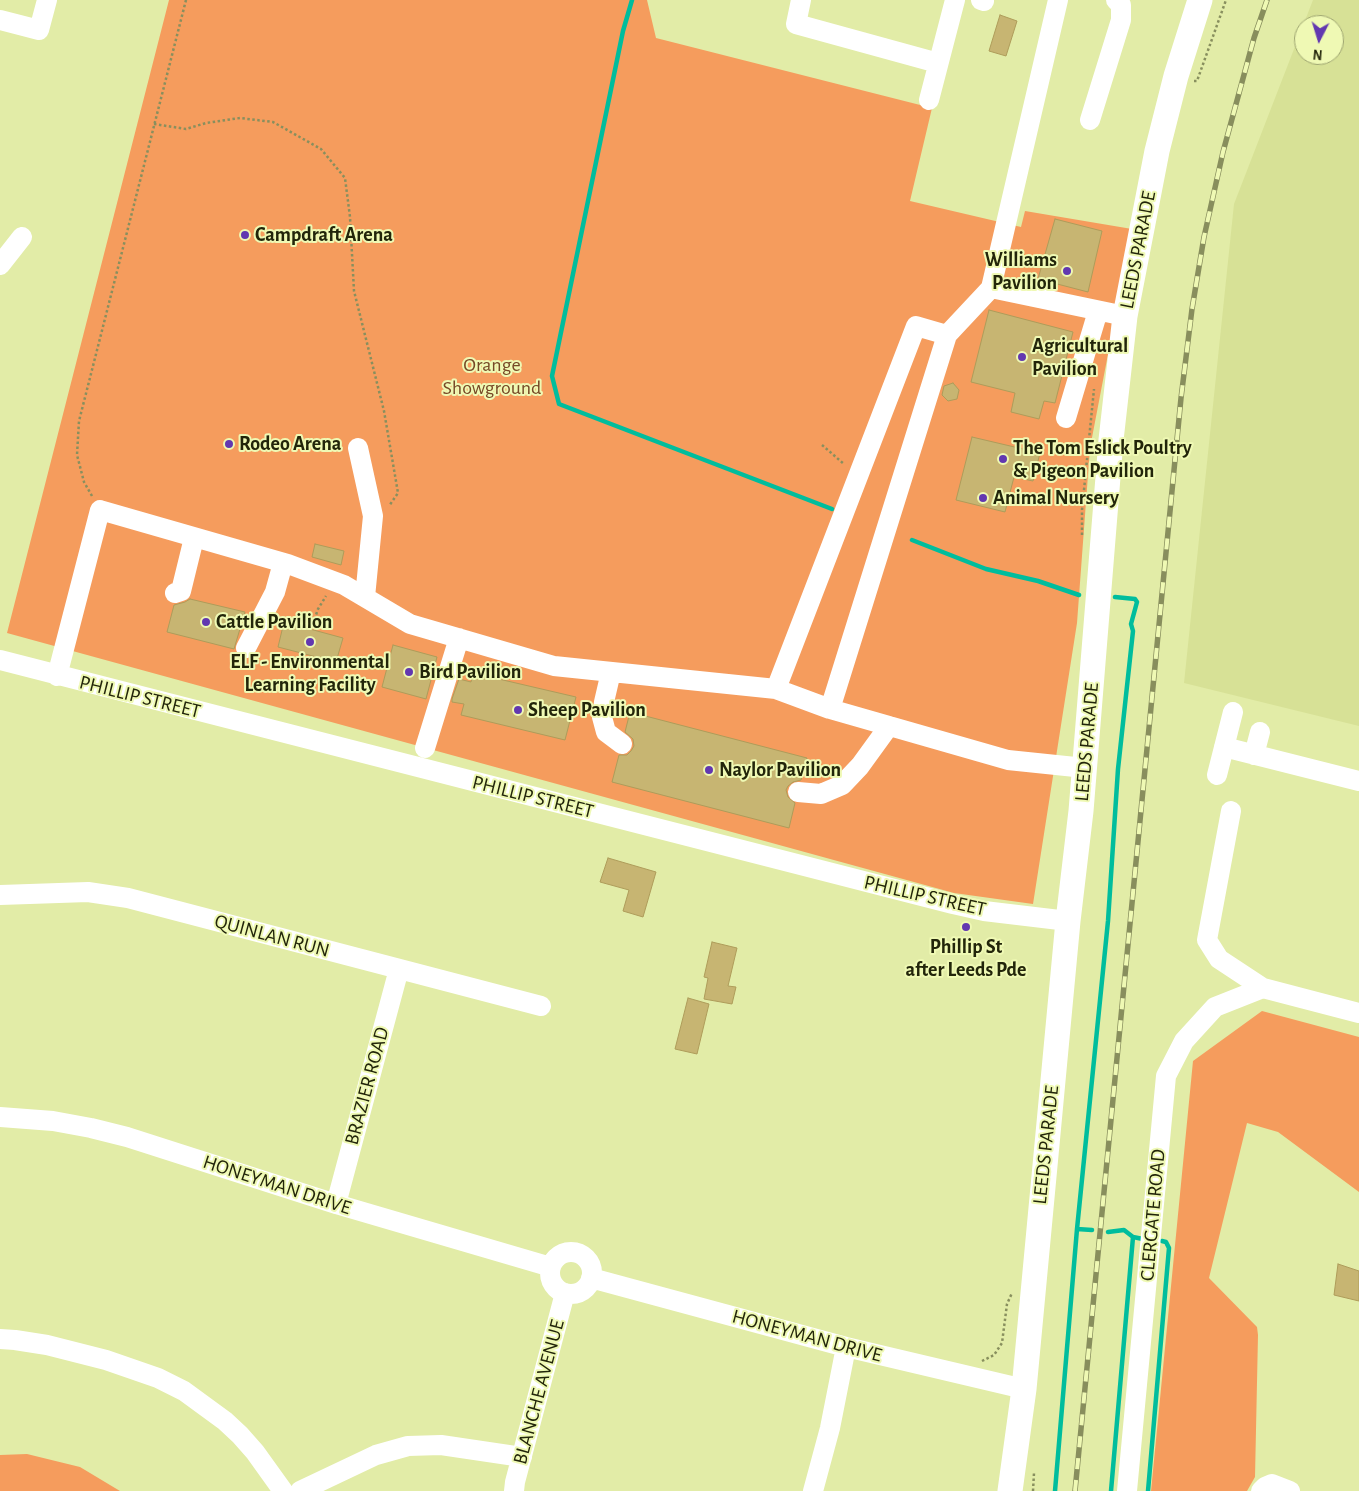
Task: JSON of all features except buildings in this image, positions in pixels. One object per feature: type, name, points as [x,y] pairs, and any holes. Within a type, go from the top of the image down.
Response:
[{"type":"main road","name":"LEEDS PARADE","points":[[1010,1491],[1024,1388],[1068,921],[1085,768],[1111,440],[1125,316],[1157,151],[1176,76],[1200,0]]},
{"type":"street","points":[[0,20],[39,30],[47,0]]},
{"type":"street","points":[[801,0],[796,24],[938,63]]},
{"type":"street","points":[[929,100],[955,0]]},
{"type":"street","points":[[830,710],[947,335],[991,288],[1058,0]]},
{"type":"street","points":[[1090,120],[1121,20],[1121,5],[1116,0]]},
{"type":"street","points":[[0,266],[22,237]]},
{"type":"street","points":[[991,288],[1125,316]]},
{"type":"street","points":[[1066,418],[1098,311]]},
{"type":"street","points":[[776,689],[916,326],[947,335]]},
{"type":"street","points":[[358,448],[373,516],[365,597]]},
{"type":"street","points":[[57,676],[100,510],[283,563],[344,585],[410,624],[554,666],[776,689],[830,710],[1008,760],[1085,768]]},
{"type":"street","points":[[175,592],[181,591],[194,538]]},
{"type":"street","points":[[246,648],[275,592],[283,563]]},
{"type":"street","points":[[425,748],[459,638]]},
{"type":"street","name":"PHILLIP STREET","points":[[0,660],[953,904],[984,911],[1068,921]]},
{"type":"street","points":[[611,672],[602,717],[606,732],[622,744]]},
{"type":"street","points":[[1217,775],[1233,712]]},
{"type":"street","points":[[798,792],[821,794],[842,785],[860,766],[889,726]]},
{"type":"street","points":[[1254,755],[1260,732]]},
{"type":"street","points":[[1224,748],[1359,782]]},
{"type":"street","points":[[1231,811],[1207,940],[1219,959],[1263,988],[1359,1013]]},
{"type":"street","name":"QUINLAN RUN","points":[[0,895],[88,892],[128,898],[541,1006]]},
{"type":"street","name":"BRAZIER ROAD","points":[[336,1204],[399,969]]},
{"type":"street","name":"CLERGATE ROAD","points":[[1127,1491],[1166,1076],[1184,1041],[1215,1006],[1263,988]]},
{"type":"street","name":"HONEYMAN DRIVE","points":[[0,1117],[53,1121],[118,1135],[336,1204],[551,1266]]},
{"type":"street","points":[[574,1252],[583,1256],[590,1264],[591,1278],[584,1290],[575,1294],[565,1293],[556,1288],[552,1283],[550,1278],[551,1266],[560,1255],[574,1252]]},
{"type":"street","name":"HONEYMAN DRIVE","points":[[591,1278],[846,1347],[1024,1388]]},
{"type":"street","name":"BLANCHE AVENUE","points":[[514,1491],[565,1293]]},
{"type":"street","points":[[0,1339],[47,1345],[106,1360],[158,1378],[184,1391],[212,1411],[240,1435],[255,1452],[283,1491]]},
{"type":"street","points":[[813,1491],[830,1428],[846,1347]]},
{"type":"street","points":[[300,1491],[376,1455],[408,1446],[441,1445],[522,1457]]},
{"type":"street","points":[[1261,1491],[1272,1484],[1290,1491]]},
{"type":"path","points":[[100,510],[84,482],[77,455],[79,421],[186,0]]},
{"type":"path","points":[[154,124],[186,129],[206,123],[240,118],[273,122],[321,149],[346,178],[354,291],[384,411],[398,493],[371,532]]},
{"type":"path","points":[[822,445],[858,476]]},
{"type":"path","points":[[312,624],[334,581]]},
{"type":"path","points":[[979,1361],[990,1358],[1000,1348],[1004,1335],[1007,1304],[1013,1291]]},
{"type":"shaded area","points":[[1313,0],[1359,0],[1359,726],[1184,683],[1234,204],[1294,49],[1294,65],[1344,65],[1344,15],[1307,15]]},
{"type":"green space","name":"Orange Showground","points":[[169,0],[647,0],[656,38],[932,108],[910,201],[1021,227],[1025,211],[1132,229],[1090,448],[1077,623],[1033,904],[954,893],[7,633]]},
{"type":"green space","points":[[1262,1011],[1359,1037],[1359,1192],[1278,1132],[1247,1123],[1209,1278],[1257,1327],[1255,1477],[1247,1491],[1151,1491],[1193,1061]]},
{"type":"green space","points":[[27,1454],[80,1467],[120,1491],[0,1491],[0,1455]]},
{"type":"waterway","points":[[632,0],[623,31],[552,376],[559,404],[832,509]]},
{"type":"waterway","points":[[912,540],[986,569],[1038,581],[1079,595]]},
{"type":"waterway","points":[[1092,1230],[1077,1229],[1108,921],[1118,769],[1133,631],[1131,624],[1137,602],[1135,599],[1115,597]]},
{"type":"waterway","points":[[1055,1491],[1077,1229]]},
{"type":"waterway","points":[[1108,1232],[1124,1230],[1133,1237],[1143,1239]]},
{"type":"waterway","points":[[1111,1491],[1133,1237]]},
{"type":"waterway","points":[[1148,1491],[1169,1248],[1166,1242],[1162,1241]]},
{"type":"railway","points":[[1075,1491],[1181,398],[1192,309],[1204,237],[1223,152],[1254,38],[1267,0]]},
{"type":"place","name":"Campdraft Arena","points":[[245,235]]},
{"type":"place","name":"Williams Pavilion","points":[[1067,271]]},
{"type":"place","name":"Agricultural Pavilion","points":[[1022,357]]},
{"type":"place","name":"Rodeo Arena","points":[[229,444]]},
{"type":"place","name":"The Tom Eslick Poultry & Pigeon Pavilion","points":[[1003,459]]},
{"type":"place","name":"Animal Nursery","points":[[983,498]]},
{"type":"place","name":"Cattle Pavilion","points":[[206,622]]},
{"type":"place","name":"ELF - Environmental Learning Facility","points":[[310,642]]},
{"type":"place","name":"Bird Pavilion","points":[[409,672]]},
{"type":"place","name":"Sheep Pavilion","points":[[518,710]]},
{"type":"place","name":"Naylor Pavilion","points":[[709,770]]},
{"type":"place","name":"Phillip St after Leeds Pde","points":[[966,927]]}]
